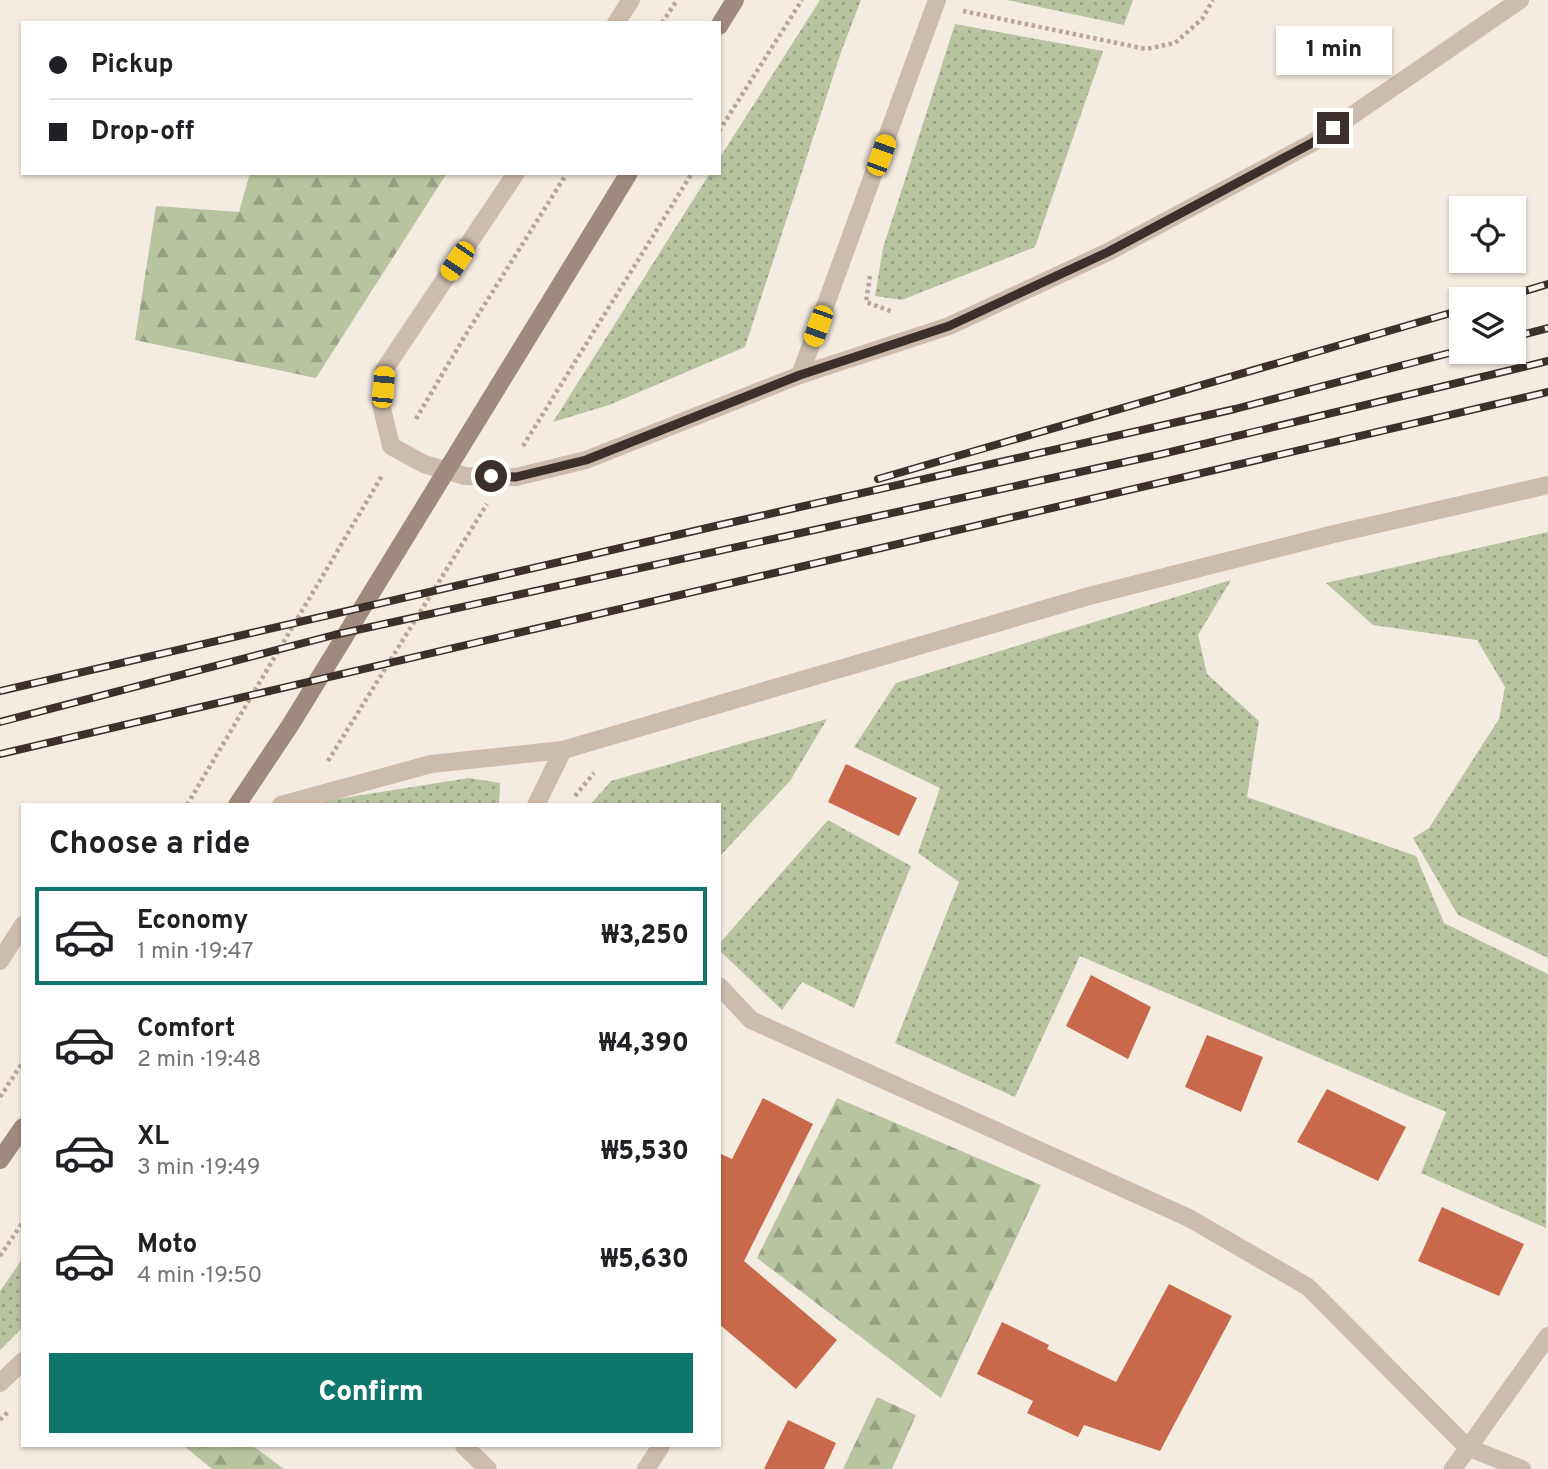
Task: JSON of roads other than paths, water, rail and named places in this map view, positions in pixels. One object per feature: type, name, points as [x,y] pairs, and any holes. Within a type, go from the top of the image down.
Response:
[{"type":"main road","points":[[721,23],[735,0]]},
{"type":"main road","points":[[238,803],[298,713],[628,175]]},
{"type":"main road","points":[[0,1160],[21,1129]]},
{"type":"street","points":[[617,21],[631,0]]},
{"type":"street","points":[[515,175],[384,370],[381,404],[391,446],[424,464],[465,476],[516,477],[586,460],[800,375],[949,326],[1108,252],[1312,143],[1520,0]]},
{"type":"street","points":[[800,375],[936,4]]},
{"type":"street","points":[[288,803],[431,764],[563,750],[1089,596],[1334,534],[1548,485]]},
{"type":"street","points":[[537,803],[563,750]]},
{"type":"street","points":[[0,961],[21,928]]},
{"type":"street","points":[[721,988],[751,1020],[1189,1218],[1308,1287],[1467,1447],[1522,1469]]},
{"type":"street","points":[[1453,1469],[1548,1336]]},
{"type":"street","points":[[0,1383],[21,1363]]},
{"type":"street","points":[[465,1447],[488,1469]]},
{"type":"street","points":[[646,1469],[660,1447]]},
{"type":"railway","points":[[1526,291],[1548,284]]},
{"type":"railway","points":[[878,479],[1449,313]]},
{"type":"railway","points":[[1526,334],[1548,328]]},
{"type":"railway","points":[[0,691],[1235,409],[1449,353]]},
{"type":"railway","points":[[0,722],[334,635],[1162,454],[1548,361]]},
{"type":"railway","points":[[0,754],[1548,392]]}]
